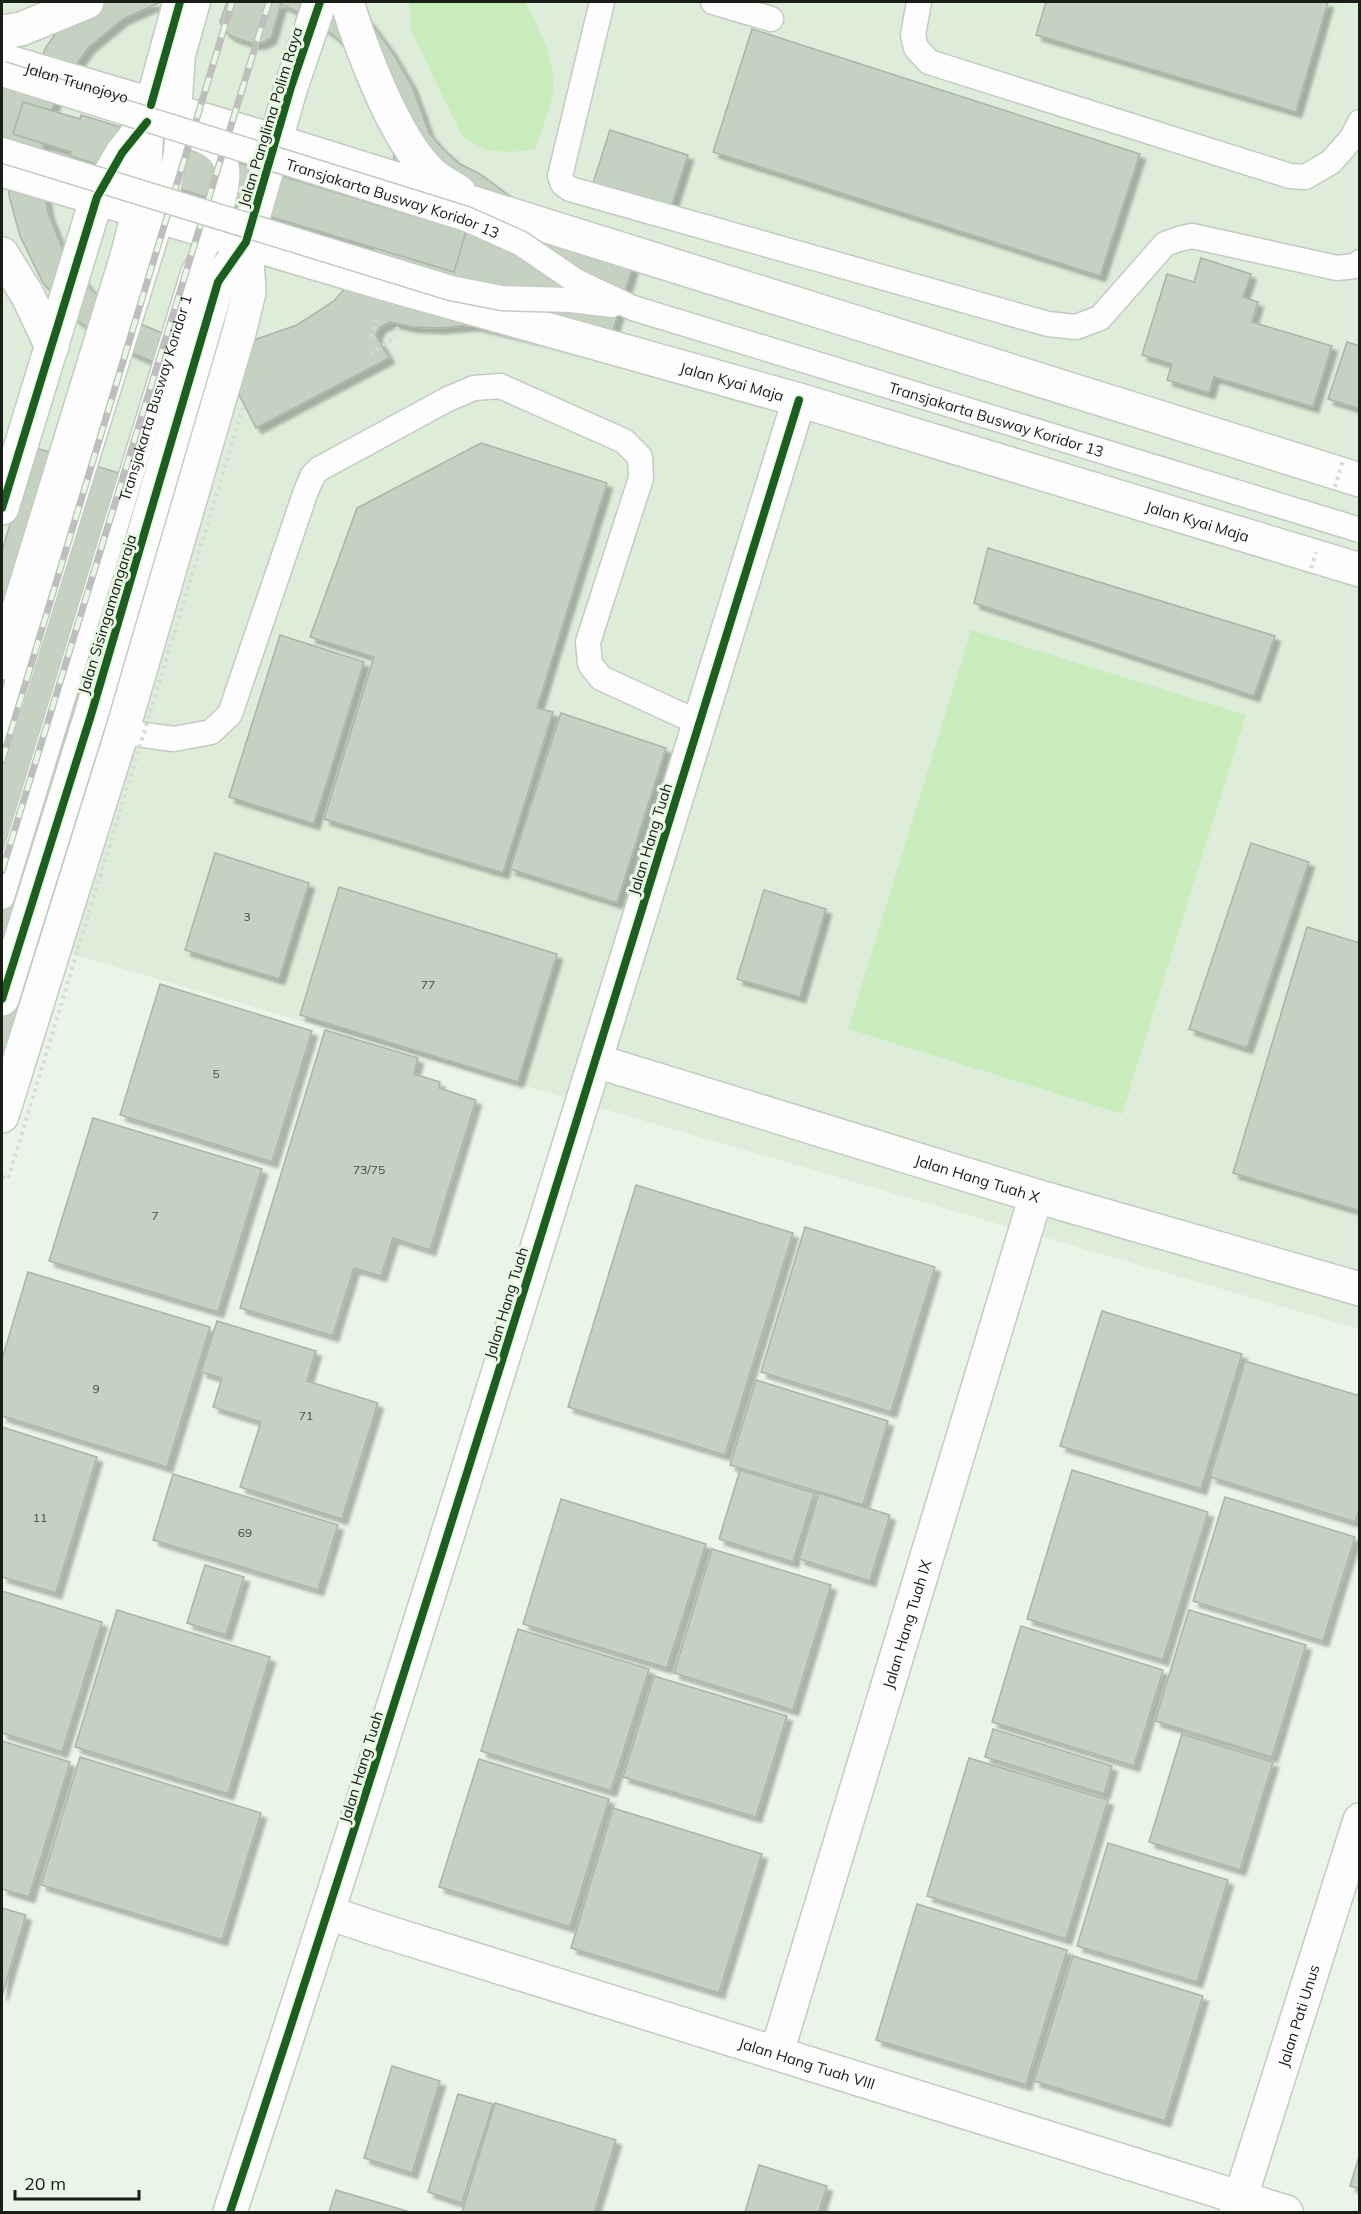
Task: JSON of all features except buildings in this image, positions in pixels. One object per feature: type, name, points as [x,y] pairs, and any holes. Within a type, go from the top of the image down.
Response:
[{"type":"main road","points":[[2,32],[21,29],[87,2]]},
{"type":"main road","points":[[2,663],[80,410],[150,213],[145,164],[164,119],[180,2]]},
{"type":"main road","name":"Jalan Panglima Polim Raya","points":[[246,242],[291,87],[320,2]]},
{"type":"main road","points":[[347,2],[357,36],[407,144],[432,173],[478,206]]},
{"type":"main road","name":"Jalan Trunojoyo","points":[[2,60],[164,119]]},
{"type":"main road","points":[[2,508],[97,197],[122,153],[164,119],[275,141],[1359,480]]},
{"type":"main road","points":[[2,170],[150,213]]},
{"type":"main road","name":"Jalan Kyai Maja","points":[[150,213],[389,285],[799,400],[1359,570]]},
{"type":"main road","points":[[2,1116],[122,732],[240,329],[249,292],[246,242]]},
{"type":"main road","name":"Jalan Sisingamangaraja","points":[[2,999],[91,715],[192,378],[218,282],[246,242]]},
{"type":"main road","points":[[2,254],[28,296],[52,347]]},
{"type":"main road","name":"Jalan Hang Tuah","points":[[230,2212],[329,1912],[596,1061],[799,400]]},
{"type":"main road","name":"Jalan Hang Tuah X","points":[[596,1061],[1036,1196],[1359,1289]]},
{"type":"main road","name":"Jalan Hang Tuah IX","points":[[777,2052],[1036,1196]]},
{"type":"main road","name":"Jalan Pati Unus","points":[[1238,2205],[1359,1820]]},
{"type":"main road","name":"Jalan Hang Tuah VIII","points":[[329,1912],[380,1930],[777,2052],[1238,2205],[1286,2212]]},
{"type":"lane","points":[[164,119],[198,2]]},
{"type":"lane","points":[[602,2],[560,176],[563,184],[570,189],[1048,324],[1076,327],[1100,318],[1165,244],[1192,236],[1337,268],[1355,266],[1359,262]]},
{"type":"lane","points":[[713,2],[771,19]]},
{"type":"lane","points":[[919,2],[913,35],[916,48],[929,62],[1290,176],[1305,177],[1331,162],[1352,138],[1359,122]]},
{"type":"lane","name":"Transjakarta Busway Koridor 1","points":[[2,76],[164,119],[216,148],[227,168],[223,196],[208,247],[194,273],[2,897]]},
{"type":"lane","name":"Transjakarta Busway Koridor 13","points":[[2,76],[466,219],[520,243],[576,280],[633,308],[1359,530]]},
{"type":"lane","points":[[223,196],[243,133]]},
{"type":"lane","name":"Transjakarta Busway Koridor 13","points":[[2,150],[451,288],[502,298],[571,300],[633,308]]},
{"type":"lane","points":[[2,732],[150,213]]},
{"type":"lane","points":[[122,732],[174,739],[211,732],[230,714],[306,491],[313,475],[319,469],[448,399],[474,388],[500,386],[624,441],[640,457],[641,478],[588,642],[590,664],[601,678],[699,723]]},
{"type":"lane","points":[[35,892],[68,902]]},
{"type":"path","points":[[370,354],[394,339],[399,323]]},
{"type":"path","points":[[2,1177],[9,1179],[244,404]]},
{"type":"shaded area","points":[[2,2],[1359,2],[1359,1329],[75,955],[2,925]]},
{"type":"shaded area","points":[[409,2],[525,2],[545,44],[553,80],[550,105],[535,150],[508,152],[486,150],[463,138],[411,30]]},
{"type":"shaded area","points":[[971,630],[1246,715],[1122,1114],[848,1029]]},
{"type":"railway","points":[[2,761],[232,2]]},
{"type":"railway","points":[[2,871],[269,2]]},
{"type":"cycle path","points":[[151,105],[180,2]]},
{"type":"cycle path","points":[[2,999],[91,715],[218,282],[246,242],[291,87],[320,2]]},
{"type":"cycle path","points":[[2,508],[97,197],[122,153],[147,122]]},
{"type":"cycle path","points":[[230,2212],[448,1534],[799,400]]}]
